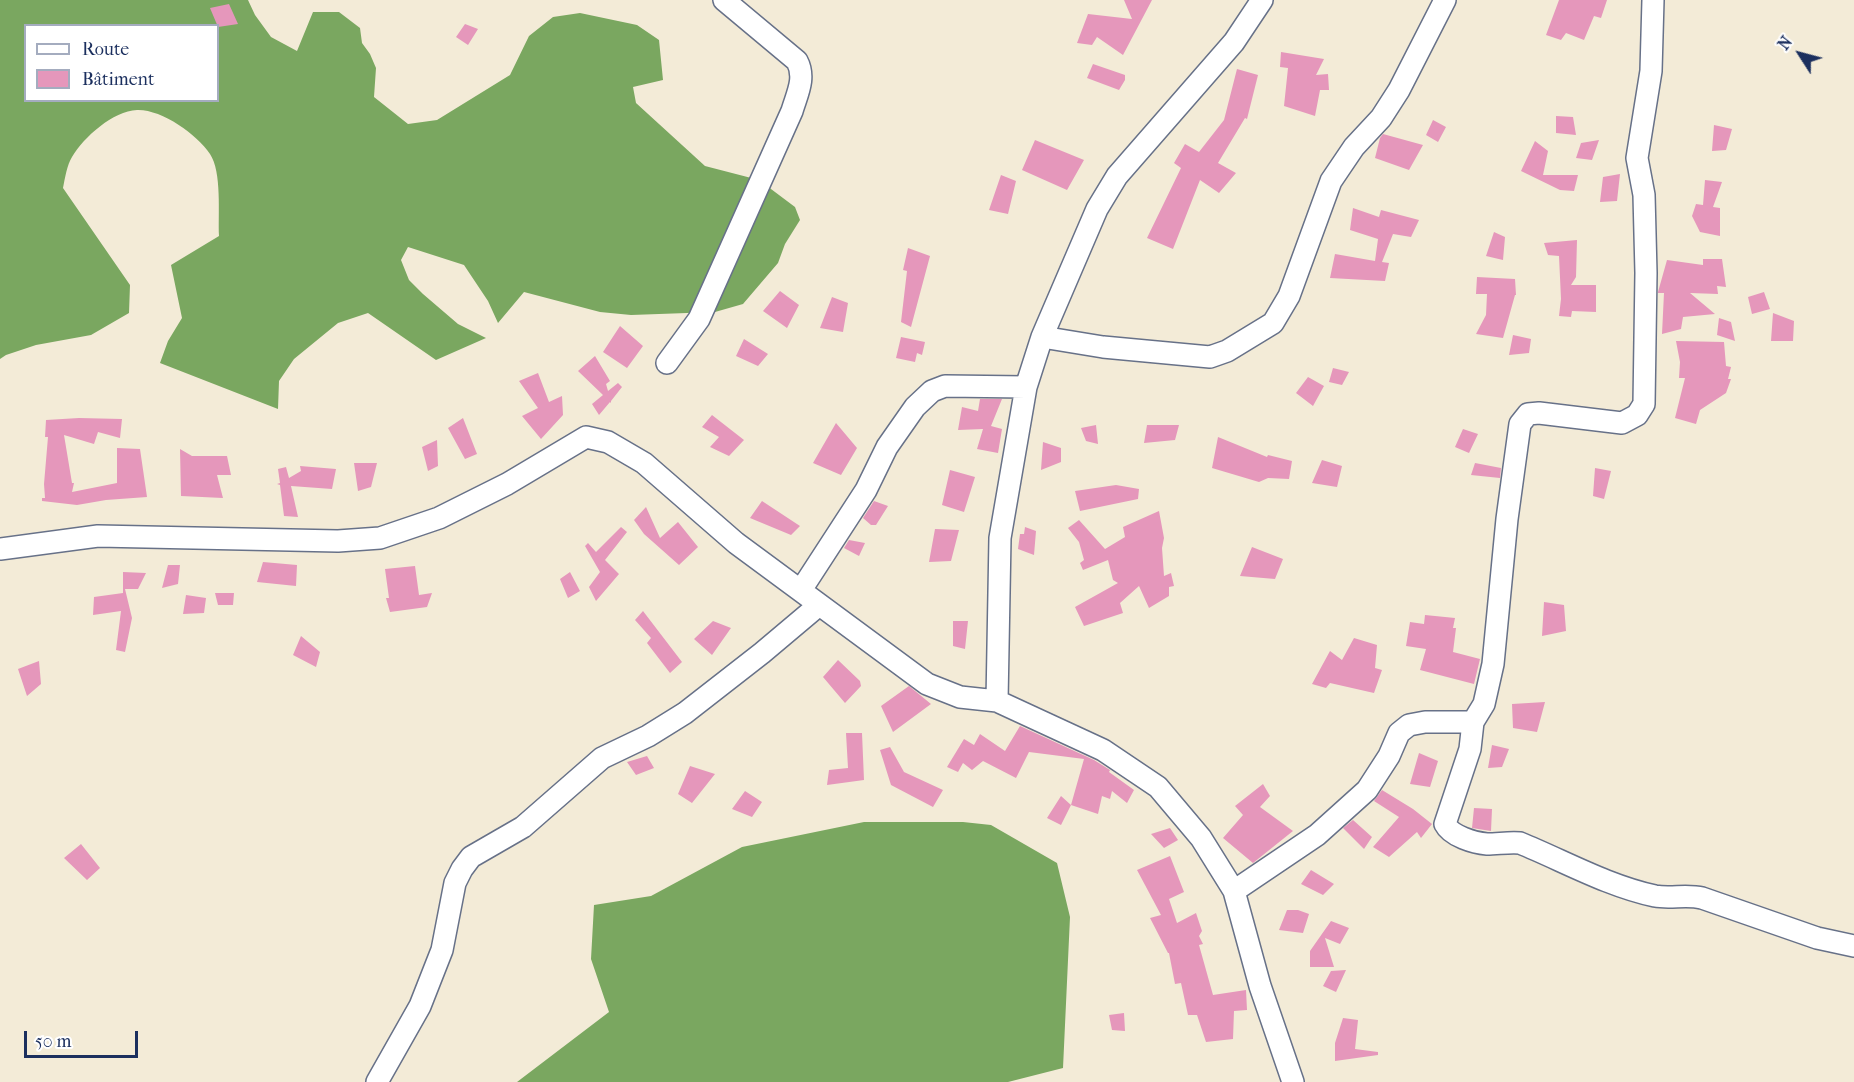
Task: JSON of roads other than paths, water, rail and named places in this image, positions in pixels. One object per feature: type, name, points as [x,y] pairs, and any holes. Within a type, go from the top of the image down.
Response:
[{"type":"street","points":[[667,363],[699,319],[792,111],[801,81],[797,61],[724,0]]},
{"type":"street","points":[[997,701],[1000,538],[1026,387],[1042,337],[1097,209],[1117,176],[1234,42],[1262,0]]},
{"type":"street","points":[[1042,337],[1103,348],[1210,357],[1227,351],[1273,323],[1289,296],[1331,181],[1354,147],[1381,118],[1393,99],[1445,0]]},
{"type":"street","points":[[1653,0],[1651,71],[1637,158],[1644,195],[1646,273],[1644,404],[1637,415],[1622,423],[1539,413],[1528,414],[1520,424],[1507,519],[1493,664],[1484,704],[1473,722],[1470,749],[1445,824],[1447,828],[1465,838],[1487,844],[1520,843],[1618,886],[1658,896],[1689,895],[1702,898],[1817,938],[1854,946]]},
{"type":"street","points":[[801,590],[866,490],[887,447],[915,407],[932,391],[945,386],[1026,387]]},
{"type":"street","points":[[0,549],[98,536],[338,541],[380,538],[439,518],[507,484],[586,437],[608,442],[644,463],[736,543],[927,684],[960,697],[997,701],[1103,750],[1158,787],[1202,838],[1234,891],[1260,986],[1293,1082]]},
{"type":"street","points":[[377,1082],[420,1006],[442,950],[455,883],[471,857],[523,828],[602,758],[648,736],[685,713],[819,605]]},
{"type":"street","points":[[1234,891],[1317,835],[1367,790],[1389,756],[1399,733],[1409,725],[1425,722],[1473,722]]}]
